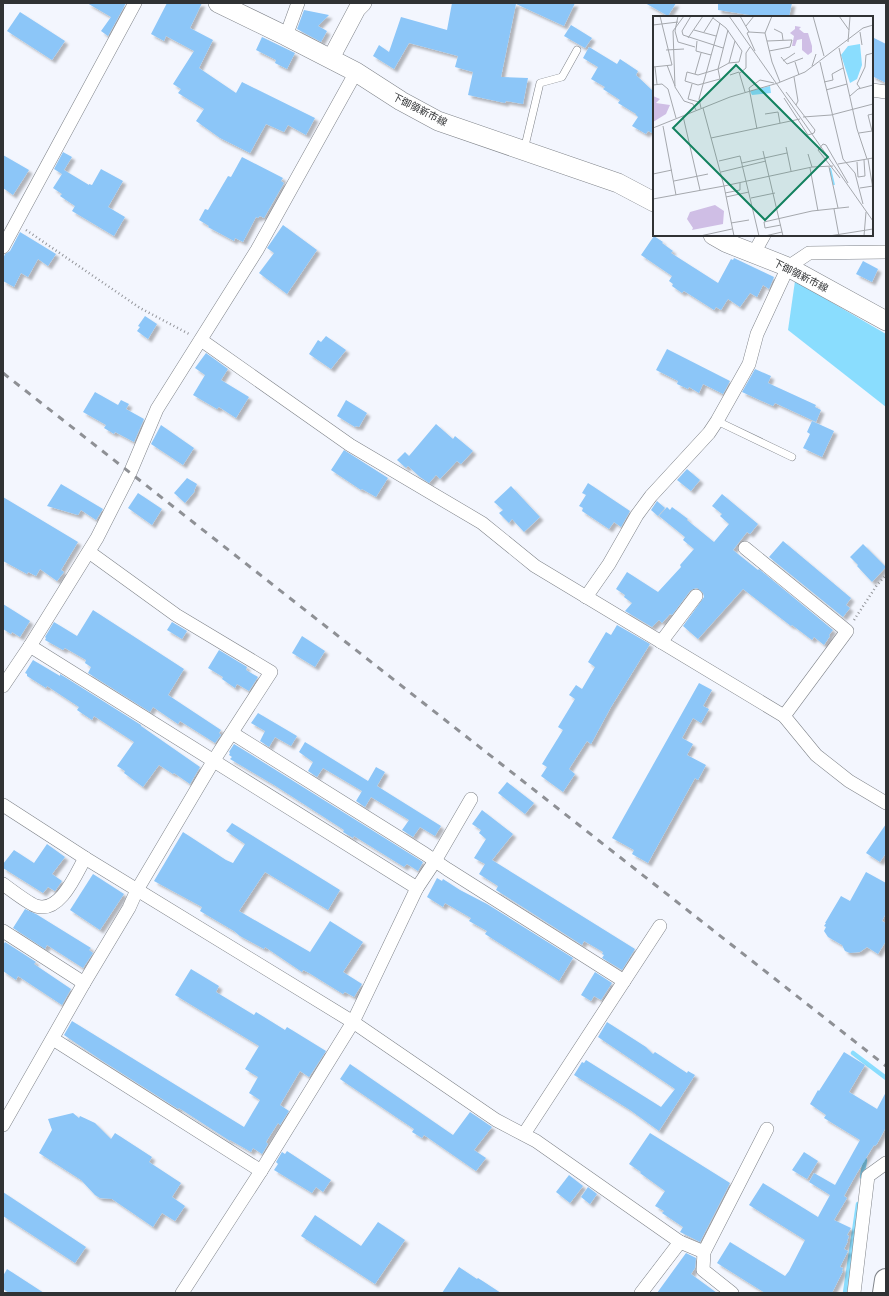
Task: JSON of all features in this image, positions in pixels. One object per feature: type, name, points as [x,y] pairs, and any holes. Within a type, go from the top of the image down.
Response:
[{"type":"highway","points":[[884,1293],[886,1280]]},
{"type":"main road","name":"下御領新市線","points":[[218,3],[331,58],[356,72],[400,102],[438,121],[618,183],[653,201]]},
{"type":"main road","name":"下御領新市線","points":[[715,236],[727,243],[788,266],[886,321]]},
{"type":"street","points":[[3,247],[135,3]]},
{"type":"street","points":[[286,36],[298,3]]},
{"type":"street","points":[[331,58],[357,9],[363,3]]},
{"type":"street","points":[[3,686],[98,538],[130,473],[157,409],[257,250],[356,72]]},
{"type":"street","points":[[873,90],[886,92]]},
{"type":"street","points":[[754,253],[763,236]]},
{"type":"street","points":[[586,597],[609,564],[637,515],[652,496],[709,433],[717,421],[749,364],[757,334],[788,266],[809,253],[886,252]]},
{"type":"street","points":[[201,340],[350,445],[482,523],[535,566],[784,716],[816,754],[848,781],[886,804]]},
{"type":"street","points":[[745,548],[847,630],[784,716]]},
{"type":"street","points":[[3,1125],[84,983],[129,908],[137,890],[214,760],[271,672],[176,615],[89,552]]},
{"type":"street","points":[[661,642],[696,596]]},
{"type":"street","points":[[30,646],[417,888]]},
{"type":"street","points":[[232,733],[624,980]]},
{"type":"street","points":[[182,1293],[261,1171],[353,1022],[417,888],[435,862],[471,799]]},
{"type":"street","points":[[3,805],[85,858],[353,1022],[496,1120],[536,1141],[680,1242],[704,1252]]},
{"type":"street","points":[[3,884],[36,906],[45,908],[55,904],[62,898],[85,858]]},
{"type":"street","points":[[524,1134],[660,926]]},
{"type":"street","points":[[3,932],[84,983]]},
{"type":"street","points":[[53,1039],[261,1171]]},
{"type":"street","points":[[732,1293],[703,1270],[704,1252],[767,1128]]},
{"type":"street","points":[[854,1293],[868,1176],[886,1163]]},
{"type":"street","points":[[641,1293],[680,1242]]},
{"type":"lane","points":[[524,150],[540,83],[562,77],[577,50]]},
{"type":"lane","points":[[717,421],[792,457]]},
{"type":"path","points":[[16,223],[140,308],[201,340]]},
{"type":"path","points":[[847,630],[877,585],[886,575]]},
{"type":"water","points":[[795,281],[886,334],[886,407],[788,330]]},
{"type":"building","points":[[87,3],[126,3],[108,36],[101,31],[111,17]]},
{"type":"building","points":[[167,3],[202,3],[190,28],[213,40],[199,68],[236,93],[242,82],[315,118],[306,135],[288,125],[284,132],[266,124],[250,153],[220,138],[196,121],[204,109],[178,93],[181,89],[173,84],[194,51],[166,36],[164,41],[151,34]]},
{"type":"building","points":[[452,3],[575,3],[564,26],[516,4],[501,77],[528,78],[523,104],[506,101],[505,103],[468,95],[473,72],[455,67],[458,56],[409,43],[394,69],[373,56],[379,45],[389,52],[401,17],[447,30]]},
{"type":"building","points":[[645,3],[676,3],[668,16]]},
{"type":"building","points":[[718,3],[792,3],[789,16],[756,16],[718,10]]},
{"type":"building","points":[[304,10],[329,15],[318,26],[327,31],[321,42],[297,29]]},
{"type":"building","points":[[20,12],[65,41],[52,60],[7,31]]},
{"type":"building","points":[[571,25],[592,38],[585,48],[564,36]]},
{"type":"building","points":[[262,37],[295,53],[287,69],[275,63],[276,60],[256,50]]},
{"type":"building","points":[[873,38],[886,44],[886,83],[873,76]]},
{"type":"building","points":[[589,47],[617,64],[620,59],[638,71],[636,75],[653,91],[653,134],[648,131],[646,134],[632,126],[638,117],[636,114],[618,103],[620,100],[603,89],[605,87],[591,79],[598,67],[583,58]]},
{"type":"building","points":[[63,152],[72,157],[64,170],[89,185],[92,185],[101,169],[123,181],[108,207],[125,217],[114,236],[72,211],[75,206],[60,196],[62,194],[53,188],[62,174],[54,169]]},
{"type":"building","points":[[3,155],[29,170],[13,195],[3,188]]},
{"type":"building","points":[[242,157],[283,178],[281,181],[284,183],[264,218],[260,216],[258,218],[256,217],[243,242],[235,238],[234,241],[208,227],[209,226],[199,220],[205,209],[208,210],[228,176],[231,177]]},
{"type":"building","points":[[283,225],[317,250],[287,294],[259,273],[274,253],[267,248]]},
{"type":"building","points":[[20,232],[56,254],[48,266],[38,259],[28,277],[21,273],[14,287],[3,281],[3,259],[5,254],[10,251]]},
{"type":"building","points":[[654,236],[673,251],[671,253],[718,283],[731,259],[733,260],[734,258],[774,277],[769,289],[763,285],[757,297],[750,293],[740,307],[728,299],[721,310],[716,307],[714,310],[684,291],[682,293],[672,286],[673,284],[669,281],[672,276],[641,255]]},
{"type":"building","points":[[863,261],[878,269],[872,282],[856,274]]},
{"type":"building","points":[[145,316],[157,324],[148,339],[137,331],[140,327],[138,326]]},
{"type":"building","points":[[326,336],[346,350],[331,369],[309,354],[318,340],[321,342]]},
{"type":"building","points":[[667,349],[730,381],[723,394],[703,384],[699,393],[689,387],[688,389],[677,384],[678,381],[656,370]]},
{"type":"building","points":[[206,353],[228,369],[221,380],[249,397],[236,418],[219,407],[217,409],[193,395],[205,375],[195,368]]},
{"type":"building","points":[[755,369],[771,376],[768,383],[816,405],[815,407],[821,410],[816,422],[775,403],[773,406],[742,392]]},
{"type":"building","points":[[95,392],[118,405],[121,400],[129,404],[126,409],[144,419],[134,442],[115,432],[114,434],[104,428],[106,425],[83,412]]},
{"type":"building","points":[[346,400],[367,413],[359,427],[355,427],[337,416]]},
{"type":"building","points":[[812,421],[834,431],[822,457],[803,448],[810,434],[807,432]]},
{"type":"building","points":[[436,424],[453,439],[455,436],[473,451],[461,464],[457,461],[440,479],[436,475],[429,483],[408,466],[406,468],[397,460],[405,452],[409,456]]},
{"type":"building","points":[[161,425],[194,448],[183,465],[151,444]]},
{"type":"building","points":[[344,450],[388,478],[376,497],[362,489],[361,490],[331,470]]},
{"type":"building","points":[[687,469],[700,480],[691,491],[677,480]]},
{"type":"building","points":[[187,478],[197,484],[195,491],[185,503],[174,493]]},
{"type":"building","points":[[588,483],[630,511],[621,527],[614,522],[609,529],[582,511],[583,508],[579,506],[586,495],[582,493]]},
{"type":"building","points":[[61,484],[103,509],[96,520],[81,510],[78,515],[47,506]]},
{"type":"building","points":[[511,486],[540,517],[524,532],[512,519],[509,523],[499,513],[503,510],[494,502]]},
{"type":"building","points":[[138,493],[162,509],[152,525],[128,508]]},
{"type":"building","points":[[722,494],[758,524],[750,534],[747,532],[733,550],[758,570],[759,569],[833,630],[824,645],[814,637],[812,640],[792,625],[791,626],[743,589],[698,639],[683,626],[704,597],[703,593],[697,588],[690,591],[672,615],[670,614],[662,623],[659,620],[652,627],[625,611],[632,603],[624,597],[625,595],[616,589],[627,572],[658,592],[681,567],[680,565],[694,549],[683,540],[685,537],[659,516],[667,507],[670,510],[672,507],[714,542],[729,524],[720,516],[722,514],[712,506]]},
{"type":"building","points":[[3,497],[78,542],[61,570],[64,572],[57,581],[40,569],[36,576],[28,572],[27,574],[3,561]]},
{"type":"building","points":[[657,501],[665,508],[658,516],[651,510]]},
{"type":"building","points":[[783,541],[851,598],[846,605],[850,608],[843,617],[769,557]]},
{"type":"building","points":[[863,544],[886,567],[872,582],[850,557]]},
{"type":"building","points":[[3,604],[30,621],[20,637],[3,629]]},
{"type":"building","points":[[93,610],[184,669],[168,695],[221,730],[219,733],[221,735],[215,743],[180,721],[178,724],[153,707],[150,712],[88,673],[91,667],[85,663],[86,660],[65,648],[63,650],[45,640],[45,637],[54,622],[77,636]]},
{"type":"building","points":[[172,622],[187,631],[182,639],[167,630]]},
{"type":"building","points":[[617,625],[650,644],[611,707],[591,744],[587,741],[569,769],[575,774],[563,792],[541,776],[547,767],[542,764],[563,730],[558,727],[575,699],[569,695],[576,685],[582,689],[595,667],[588,662],[606,632],[611,635]]},
{"type":"building","points":[[302,636],[325,651],[315,667],[292,653]]},
{"type":"building","points":[[219,650],[247,667],[246,670],[258,677],[249,691],[237,684],[235,688],[222,679],[223,677],[208,668]]},
{"type":"building","points":[[33,660],[60,676],[60,674],[141,725],[200,767],[190,784],[159,765],[143,787],[124,773],[125,771],[117,766],[134,742],[94,716],[92,720],[77,710],[79,707],[47,686],[46,688],[27,676],[25,673]]},
{"type":"building","points":[[699,683],[712,690],[703,706],[709,709],[701,723],[693,718],[682,738],[693,744],[687,755],[706,765],[698,780],[695,778],[648,863],[632,854],[634,850],[612,838]]},
{"type":"building","points":[[258,713],[297,736],[291,746],[275,737],[269,747],[260,741],[265,731],[251,723]]},
{"type":"building","points":[[305,742],[368,781],[376,767],[385,772],[377,786],[441,826],[435,836],[420,827],[413,837],[402,830],[409,820],[371,797],[365,807],[356,801],[362,791],[323,768],[317,777],[308,771],[313,762],[299,752]]},
{"type":"building","points":[[234,744],[423,862],[418,871],[407,864],[404,867],[354,836],[353,838],[343,832],[344,830],[274,785],[230,759],[232,757],[229,755],[229,752]]},
{"type":"building","points":[[507,782],[534,803],[525,814],[498,793]]},
{"type":"building","points":[[482,810],[513,834],[492,860],[635,949],[622,970],[602,958],[604,955],[602,954],[603,952],[584,941],[582,945],[496,890],[498,886],[479,874],[485,864],[474,858],[486,839],[479,833],[481,830],[472,824]]},
{"type":"building","points":[[232,823],[340,890],[328,910],[265,872],[239,911],[310,952],[330,921],[363,942],[343,972],[362,984],[354,997],[345,992],[343,994],[303,970],[302,972],[265,947],[264,949],[240,936],[200,911],[202,907],[154,881],[183,832],[233,863],[245,844],[226,831]]},
{"type":"building","points":[[886,824],[886,853],[880,862],[866,853]]},
{"type":"building","points":[[47,844],[65,857],[52,874],[62,881],[55,891],[48,887],[43,893],[3,868],[3,864],[14,850],[34,863]]},
{"type":"building","points":[[866,872],[886,883],[886,913],[882,921],[886,923],[886,941],[878,954],[867,947],[860,952],[850,953],[845,951],[842,945],[828,937],[824,931],[826,927],[824,926],[825,923],[841,896],[850,901]]},
{"type":"building","points":[[93,874],[124,894],[100,930],[70,910]]},
{"type":"building","points":[[437,878],[442,881],[443,879],[487,904],[573,958],[559,981],[485,934],[487,931],[469,921],[471,918],[445,903],[443,907],[427,897]]},
{"type":"building","points":[[25,909],[36,914],[91,948],[89,950],[93,953],[83,968],[47,945],[45,949],[13,928]]},
{"type":"building","points":[[5,942],[36,962],[34,964],[71,989],[62,1005],[18,976],[16,980],[3,971],[3,945]]},
{"type":"building","points":[[191,969],[219,986],[216,992],[254,1015],[256,1012],[285,1030],[287,1027],[326,1051],[309,1077],[300,1071],[280,1105],[289,1111],[280,1125],[278,1123],[266,1142],[268,1144],[262,1154],[253,1148],[251,1152],[230,1141],[64,1035],[72,1021],[244,1127],[260,1100],[249,1093],[258,1077],[245,1069],[259,1046],[175,995]]},
{"type":"building","points":[[595,972],[612,983],[601,1000],[594,996],[591,1001],[581,995]]},
{"type":"building","points":[[607,1022],[646,1047],[653,1054],[655,1052],[687,1073],[688,1071],[695,1075],[659,1131],[630,1110],[574,1075],[582,1062],[584,1063],[586,1060],[661,1107],[675,1089],[598,1037]]},
{"type":"building","points":[[844,1052],[865,1065],[849,1092],[877,1109],[886,1092],[886,1127],[844,1196],[847,1198],[834,1220],[851,1228],[847,1235],[849,1236],[848,1241],[844,1249],[848,1251],[840,1267],[843,1268],[843,1271],[832,1293],[765,1293],[717,1263],[730,1242],[785,1276],[789,1271],[805,1240],[749,1205],[763,1183],[818,1217],[830,1195],[809,1182],[814,1173],[835,1185],[860,1140],[824,1118],[826,1115],[810,1104]]},
{"type":"building","points":[[350,1064],[453,1135],[470,1112],[492,1127],[474,1150],[486,1158],[476,1171],[424,1135],[422,1138],[412,1132],[414,1129],[340,1079]]},
{"type":"building","points":[[73,1113],[79,1118],[80,1116],[95,1123],[111,1139],[115,1133],[152,1157],[149,1162],[181,1183],[172,1197],[185,1206],[175,1221],[162,1213],[153,1227],[112,1199],[100,1198],[95,1195],[81,1180],[39,1153],[52,1130],[48,1119]]},
{"type":"building","points":[[650,1133],[730,1183],[700,1242],[680,1232],[683,1227],[662,1213],[664,1211],[655,1206],[665,1191],[629,1164]]},
{"type":"building","points":[[287,1151],[331,1180],[323,1192],[316,1187],[312,1193],[274,1170],[278,1164],[276,1162],[282,1152],[285,1154]]},
{"type":"building","points":[[804,1152],[818,1161],[807,1179],[792,1170]]},
{"type":"building","points":[[569,1175],[583,1186],[570,1203],[556,1192]]},
{"type":"building","points":[[588,1187],[597,1194],[590,1204],[581,1197]]},
{"type":"building","points":[[3,1192],[86,1247],[75,1263],[3,1216]]},
{"type":"building","points":[[315,1215],[361,1246],[378,1222],[405,1240],[375,1284],[301,1236]]},
{"type":"building","points":[[686,1253],[696,1258],[695,1268],[691,1274],[717,1293],[657,1293]]},
{"type":"building","points":[[459,1267],[477,1279],[478,1278],[501,1293],[442,1293]]},
{"type":"building","points":[[7,1269],[44,1293],[9,1293],[3,1289],[3,1276]]},
{"type":"waterway","points":[[853,1053],[886,1078]]},
{"type":"waterway","points":[[862,1177],[865,1160]]},
{"type":"waterway","points":[[845,1293],[858,1204]]},
{"type":"railway","points":[[3,373],[886,1066]]}]
